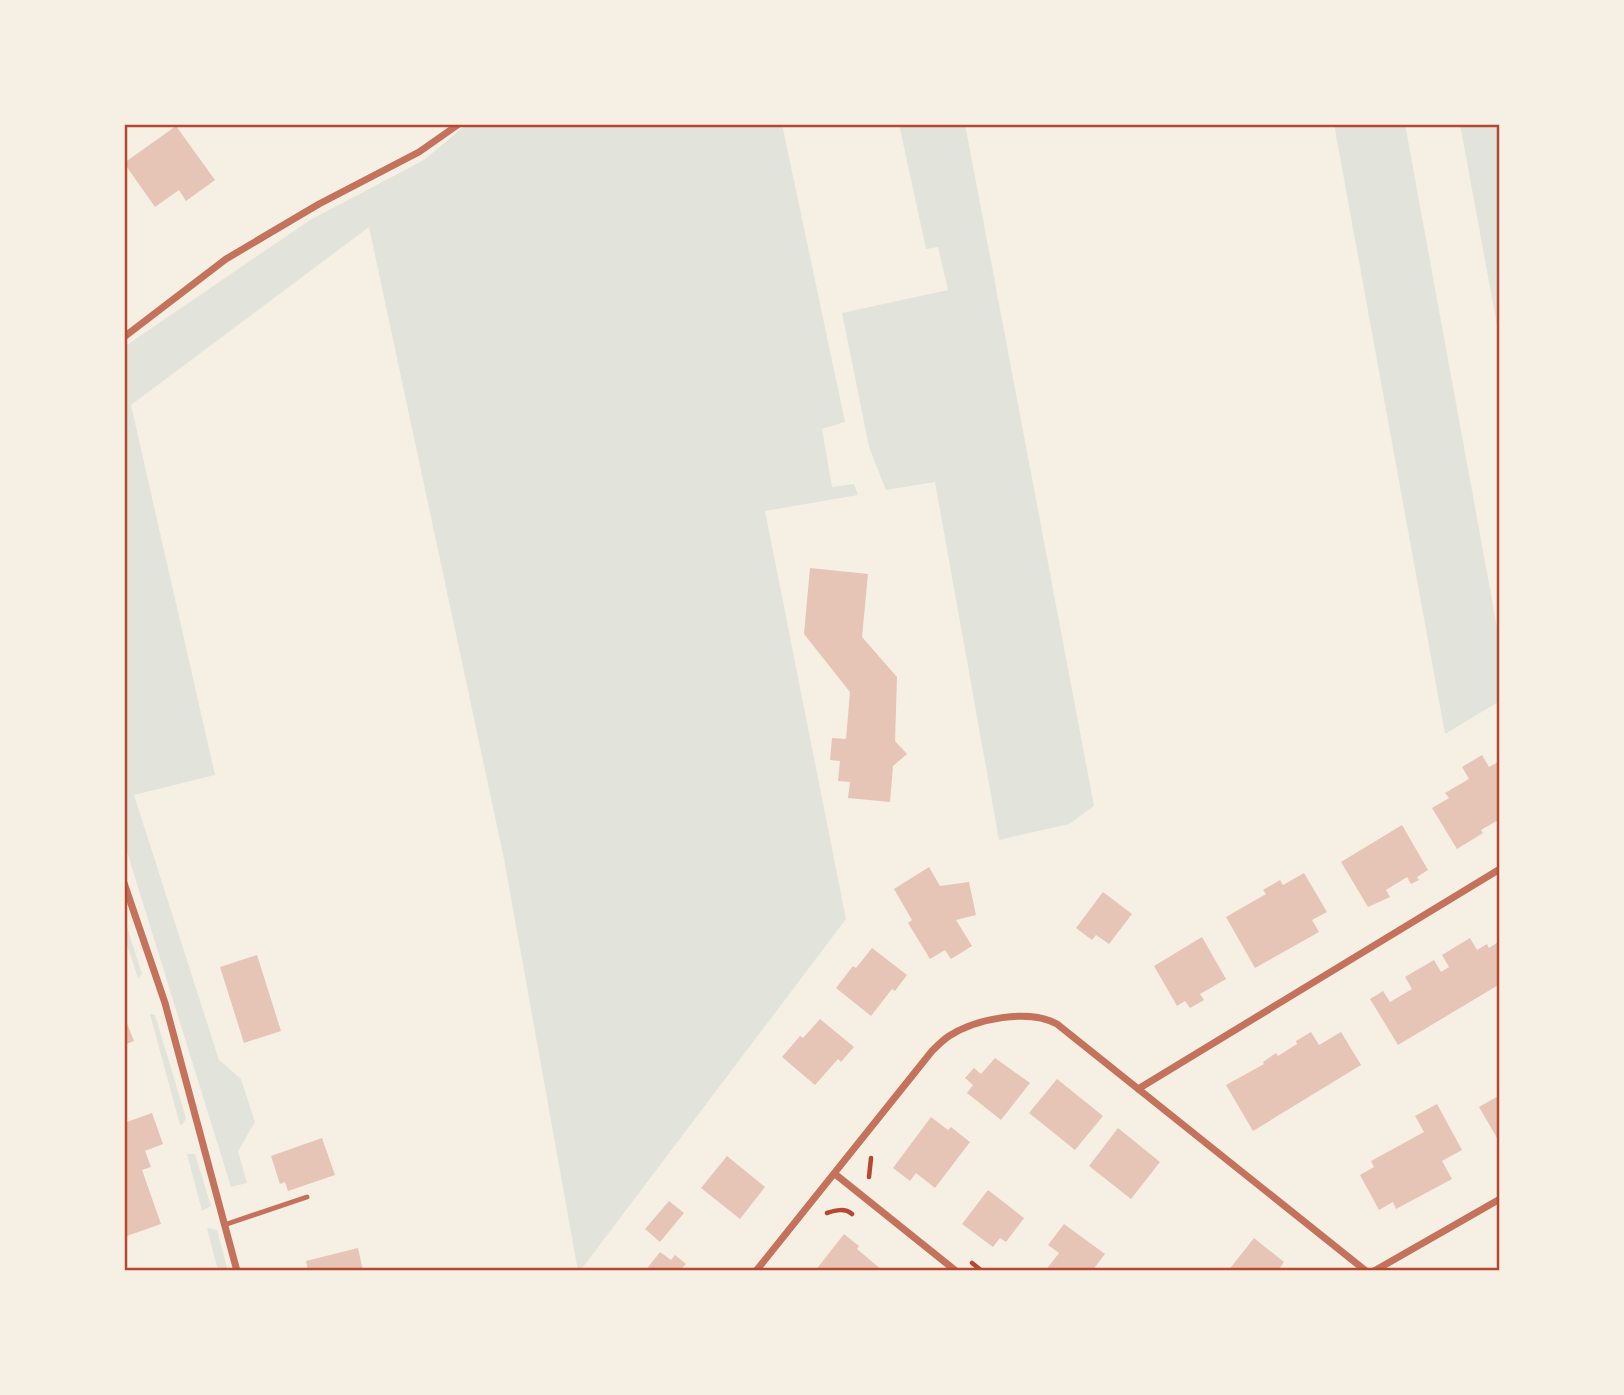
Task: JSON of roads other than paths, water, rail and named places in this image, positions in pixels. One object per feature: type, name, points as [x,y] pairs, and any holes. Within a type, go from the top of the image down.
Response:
[{"type":"street","points":[[124,337],[226,259],[318,204],[419,152],[459,124]]},
{"type":"street","points":[[1138,1089],[1500,869]]},
{"type":"street","points":[[124,883],[165,1003],[237,1271]]},
{"type":"street","points":[[756,1271],[932,1051],[948,1036],[969,1027],[1017,1016],[1046,1018],[1057,1024],[1366,1271]]},
{"type":"street","points":[[835,1174],[956,1271]]},
{"type":"street","points":[[1374,1271],[1500,1199]]},
{"type":"lane","points":[[224,1225],[307,1197]]}]
